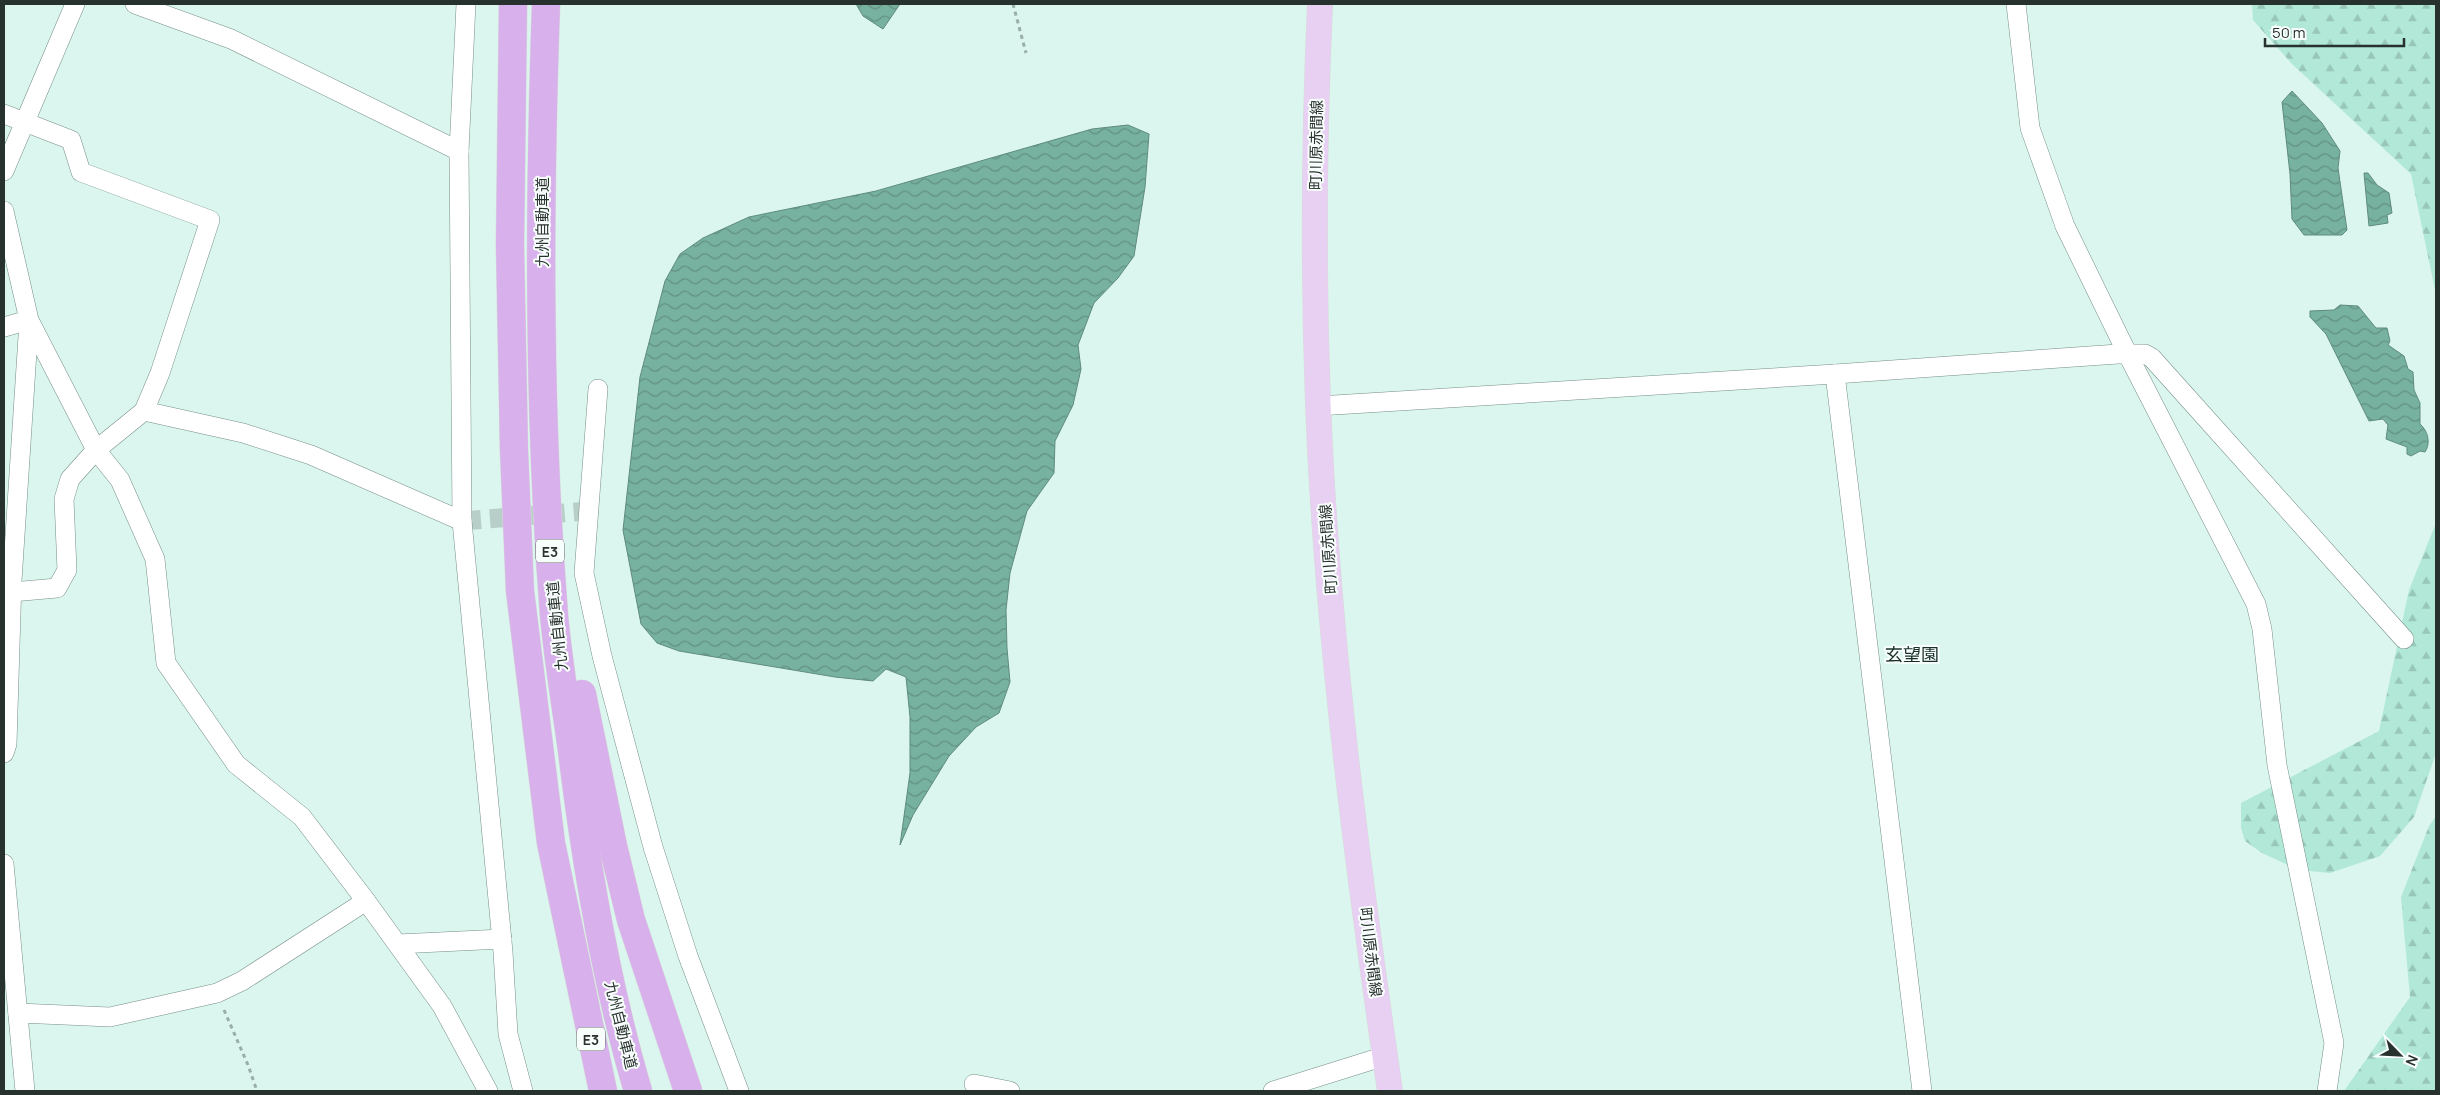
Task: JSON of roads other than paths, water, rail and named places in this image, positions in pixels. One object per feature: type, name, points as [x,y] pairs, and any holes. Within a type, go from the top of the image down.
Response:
[{"type":"highway","name":"九州自動車道","points":[[513,4],[510,245],[514,450],[520,592],[551,843],[579,987],[603,1091]]},
{"type":"highway","name":"九州自動車道","points":[[546,4],[542,213],[545,456],[554,617],[584,846],[604,954],[638,1091]]},
{"type":"highway","points":[[545,456],[583,706],[613,846],[631,920],[688,1091]]},
{"type":"highway","points":[[579,987],[585,1091]]},
{"type":"main road","name":"町川原赤間線","points":[[1320,4],[1315,192],[1318,406],[1324,515],[1340,686],[1390,1091]]},
{"type":"street","points":[[4,171],[75,4]]},
{"type":"street","points":[[136,4],[230,39],[460,151]]},
{"type":"street","points":[[466,4],[460,151],[462,521],[502,939],[508,1034],[523,1091]]},
{"type":"street","points":[[2016,4],[2030,128],[2065,226],[2127,353],[2256,604],[2262,629],[2277,765],[2334,1042],[2327,1091]]},
{"type":"street","points":[[4,114],[71,140],[81,172],[210,220],[160,373],[144,411],[96,450],[70,479],[64,499],[67,570],[57,588],[9,585]]},
{"type":"street","points":[[4,211],[29,320],[96,450],[120,480],[155,558],[166,663],[236,764],[302,817],[366,901],[442,1006],[488,1091]]},
{"type":"street","points":[[4,327],[29,320]]},
{"type":"street","points":[[4,753],[7,744],[9,585],[29,320]]},
{"type":"street","points":[[1318,406],[1835,374],[2127,353],[2145,354],[2152,358],[2404,639]]},
{"type":"street","points":[[1835,374],[1922,1091]]},
{"type":"street","points":[[598,389],[584,573],[602,656],[653,847],[688,956],[738,1091]]},
{"type":"street","points":[[144,411],[243,434],[311,455],[462,521]]},
{"type":"street","points":[[4,864],[25,1091]]},
{"type":"street","points":[[18,1013],[110,1018],[217,994],[242,981],[366,901]]},
{"type":"street","points":[[398,944],[502,939]]},
{"type":"street","points":[[1273,1091],[1385,1056]]},
{"type":"street","points":[[974,1084],[1010,1091]]},
{"type":"water","points":[[856,4],[900,4],[883,29],[863,16]]},
{"type":"water","points":[[2292,91],[2322,123],[2340,151],[2338,168],[2347,230],[2342,235],[2304,235],[2292,219],[2290,174],[2282,102]]},
{"type":"water","points":[[1128,125],[1149,134],[1145,187],[1134,256],[1118,278],[1094,303],[1078,345],[1081,369],[1073,405],[1055,441],[1054,473],[1027,511],[1010,573],[1006,610],[1010,682],[999,713],[976,727],[949,756],[913,815],[900,845],[910,773],[910,717],[906,677],[886,669],[873,681],[835,677],[679,651],[657,643],[641,624],[623,530],[640,377],[665,281],[680,254],[703,238],[749,217],[876,191],[1092,129]]},
{"type":"water","points":[[2364,173],[2368,173],[2377,185],[2389,193],[2392,213],[2387,215],[2388,223],[2369,226]]},
{"type":"water","points":[[2340,305],[2358,306],[2376,328],[2387,328],[2390,341],[2388,345],[2404,356],[2408,369],[2413,372],[2414,390],[2420,403],[2420,424],[2428,437],[2428,445],[2425,452],[2420,451],[2411,456],[2407,454],[2407,447],[2386,439],[2388,425],[2383,419],[2369,421],[2326,334],[2310,317],[2310,311],[2334,310]]},
{"type":"tunnel","points":[[462,521],[588,511]]},
{"type":"district","name":"玄望園","points":[[1912,654]]}]
